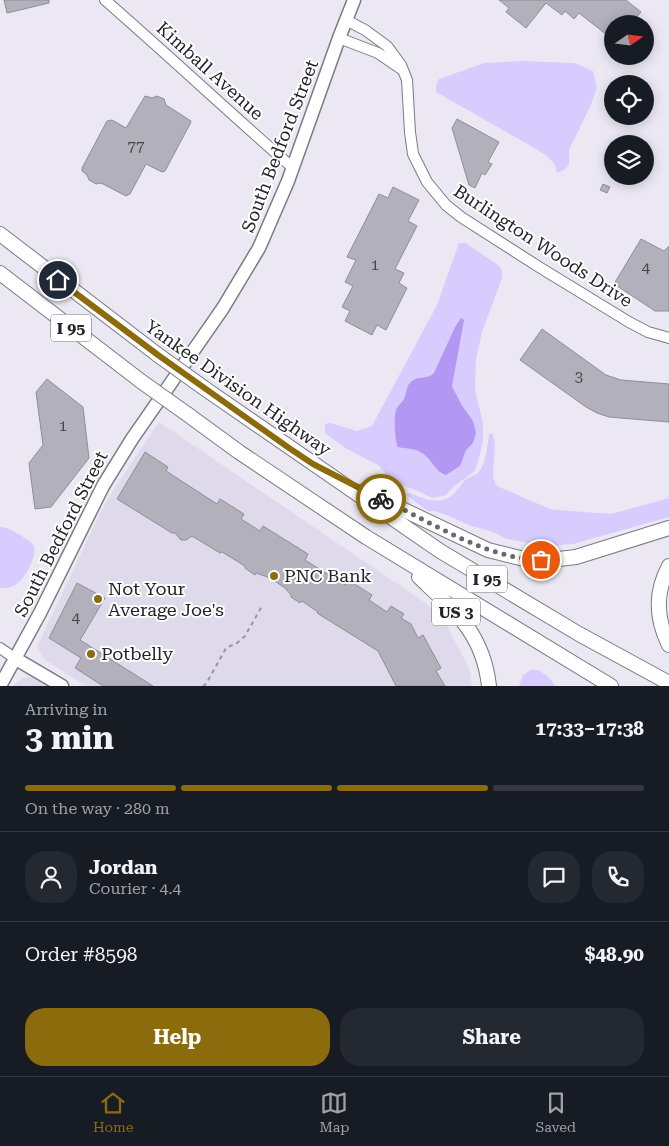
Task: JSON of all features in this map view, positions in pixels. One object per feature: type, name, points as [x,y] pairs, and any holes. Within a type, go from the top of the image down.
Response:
[{"type":"highway","name":"Yankee Division Highway","points":[[0,234],[158,355],[440,551],[579,634],[669,683]]},
{"type":"highway","name":"I 95","points":[[0,273],[142,382],[240,452],[396,556],[611,686]]},
{"type":"highway","points":[[313,464],[488,550],[517,558],[541,560],[568,559],[597,552],[669,528]]},
{"type":"highway","name":"US 3","points":[[396,556],[461,617],[485,660],[489,686]]},
{"type":"highway","points":[[669,566],[662,579],[658,603],[661,624],[669,645]]},
{"type":"main road","name":"South Bedford Street","points":[[0,686],[53,588],[103,486],[132,439],[223,308],[247,270],[268,230],[293,168],[354,0]]},
{"type":"main road","points":[[16,659],[62,686]]},
{"type":"street","name":"Kimball Avenue","points":[[104,0],[145,34],[223,107],[293,168]]},
{"type":"street","name":"Burlington Woods Drive","points":[[346,20],[365,30],[397,56],[404,72],[408,90],[413,154],[427,182],[446,205],[539,268],[629,322],[648,332],[669,338]]},
{"type":"street","points":[[339,38],[378,53],[392,61],[404,72]]},
{"type":"street","points":[[0,648],[16,659]]},
{"type":"path","points":[[205,685],[226,648],[245,636],[262,606]]},
{"type":"shaded area","points":[[522,61],[574,63],[593,71],[597,88],[569,150],[569,165],[557,173],[553,162],[543,154],[436,92],[436,85],[439,79],[484,63]]},
{"type":"shaded area","points":[[459,243],[466,243],[499,266],[502,271],[502,278],[482,332],[476,359],[475,390],[483,423],[483,439],[475,471],[453,487],[446,495],[433,498],[397,482],[378,465],[345,448],[325,433],[325,424],[330,423],[357,431],[372,426],[437,305]]},
{"type":"shaded area","points":[[461,318],[464,320],[452,386],[461,404],[473,421],[476,433],[473,443],[466,450],[460,466],[446,475],[439,471],[419,451],[398,447],[395,434],[395,416],[410,383],[415,379],[434,373]]},
{"type":"shaded area","points":[[159,422],[427,604],[444,620],[469,668],[472,686],[86,686],[45,660],[37,647],[97,519],[112,492]]},
{"type":"shaded area","points":[[492,433],[495,446],[493,474],[497,486],[550,509],[611,514],[669,498],[669,517],[573,544],[547,546],[507,539],[449,516],[428,511],[406,495],[409,493],[436,501],[451,496],[467,478],[481,470],[486,455],[489,435]]},
{"type":"shaded area","points":[[0,527],[9,529],[22,536],[35,549],[33,559],[23,578],[16,585],[6,588],[0,588]]},
{"type":"shaded area","points":[[532,669],[545,674],[555,686],[519,686],[523,675]]},
{"type":"shaded area","points":[[34,677],[47,686],[12,686],[23,678]]},
{"type":"building","points":[[4,0],[49,0],[49,3],[7,13]]},
{"type":"building","points":[[499,0],[626,0],[641,12],[638,15],[604,15],[604,33],[579,13],[574,19],[565,11],[562,15],[546,3],[526,28],[506,12],[509,8]]},
{"type":"building","points":[[145,96],[152,98],[157,96],[164,99],[166,105],[191,121],[165,171],[162,172],[146,164],[130,194],[126,196],[101,183],[96,184],[89,180],[82,171],[82,168],[107,121],[112,120],[126,128]]},
{"type":"building","points":[[457,119],[499,142],[488,162],[492,164],[485,175],[482,173],[475,188],[469,185],[452,128]]},
{"type":"building","points":[[603,184],[610,187],[607,193],[600,190]]},
{"type":"building","points":[[393,187],[419,200],[408,221],[417,226],[395,269],[404,273],[399,283],[407,288],[386,330],[377,325],[372,335],[345,321],[350,311],[342,307],[353,286],[345,282],[356,260],[347,257],[379,194],[388,198]]},
{"type":"building","points":[[641,239],[664,251],[669,246],[669,311],[655,311],[614,284]]},
{"type":"building","points":[[542,329],[606,375],[621,380],[669,384],[669,422],[609,417],[597,413],[520,360]]},
{"type":"building","points":[[47,379],[83,407],[89,458],[51,507],[35,509],[29,463],[43,445],[36,392]]},
{"type":"building","points":[[145,452],[168,467],[166,471],[217,504],[220,499],[244,514],[241,519],[260,531],[263,526],[308,554],[305,560],[345,585],[348,580],[372,595],[369,600],[387,612],[391,606],[404,614],[401,618],[411,624],[418,638],[423,635],[441,668],[436,671],[445,686],[396,686],[378,651],[317,613],[302,601],[300,603],[291,597],[285,588],[270,578],[256,573],[255,575],[245,566],[192,536],[186,540],[181,540],[175,533],[172,533],[117,499]]},
{"type":"building","points":[[77,583],[105,598],[80,640],[153,686],[103,686],[75,668],[81,658],[49,638]]},
{"type":"way so far","points":[[381,499],[488,550],[517,558],[541,560]]},
{"type":"place","name":"PNC Bank","points":[[274,576]]},
{"type":"place","name":"Not Your Average Joe's","points":[[98,599]]},
{"type":"place","name":"Potbelly","points":[[91,654]]},
{"type":"route","points":[[58,280],[158,355],[289,448],[313,464],[381,499]]}]
